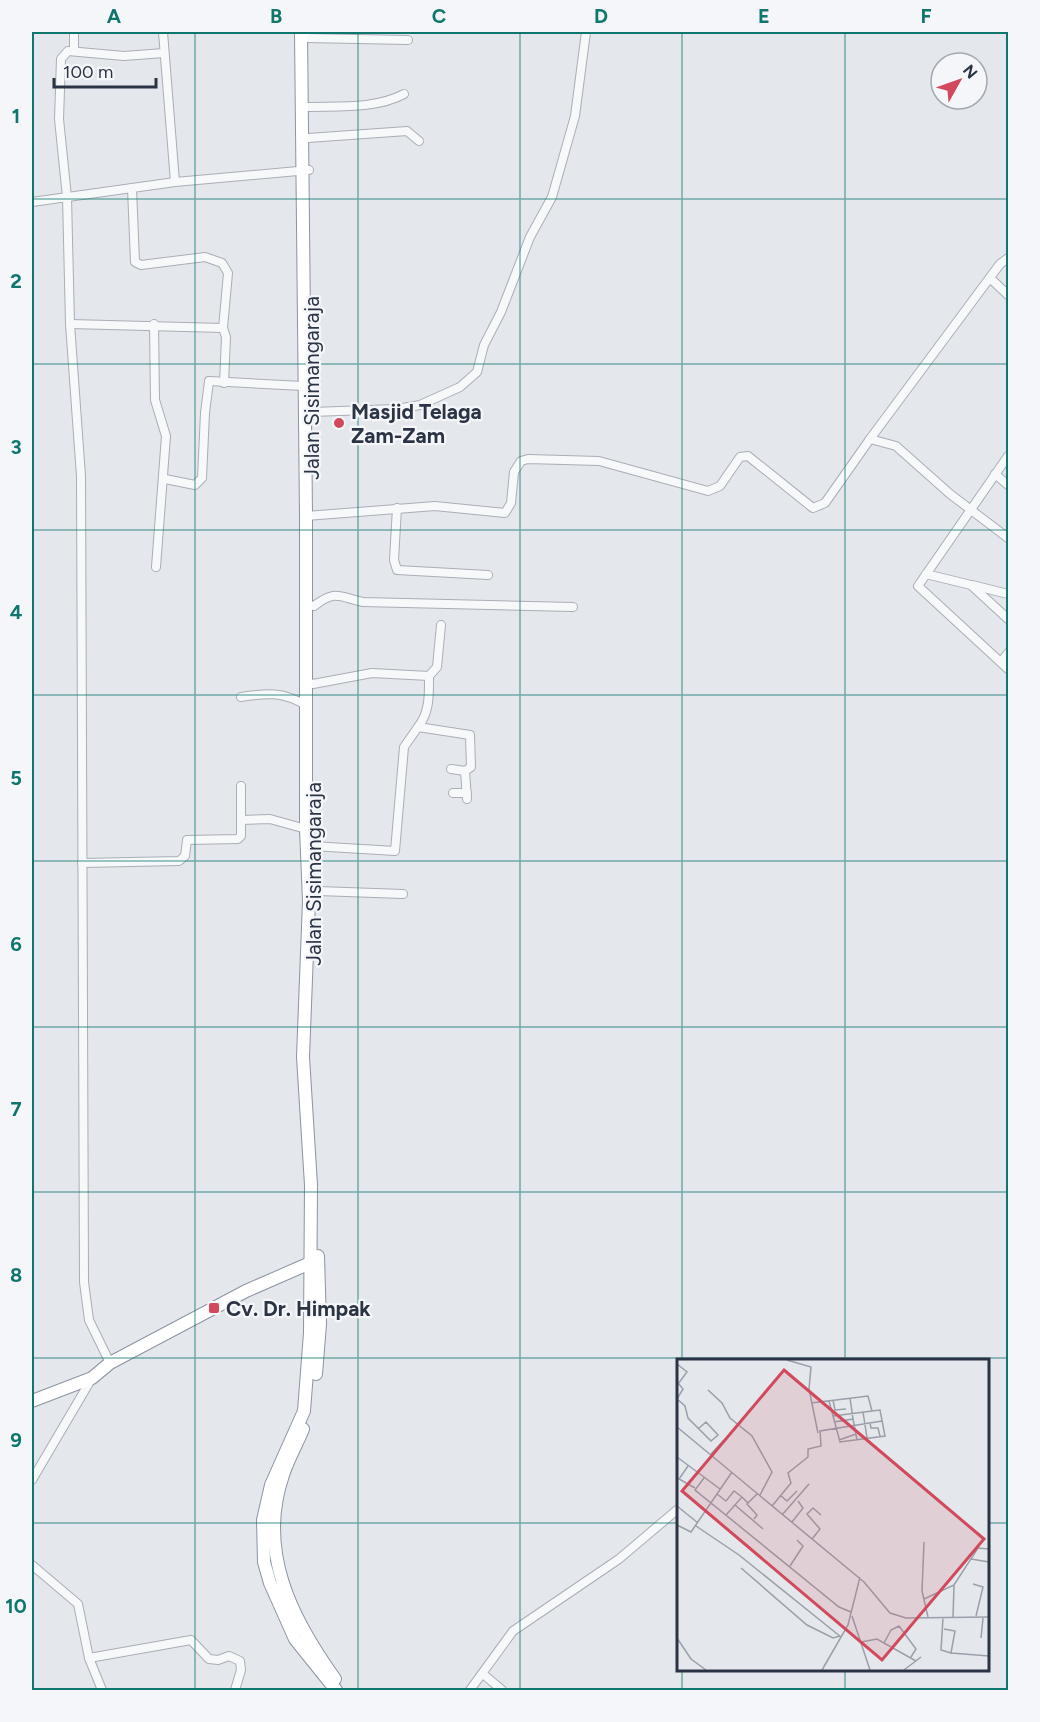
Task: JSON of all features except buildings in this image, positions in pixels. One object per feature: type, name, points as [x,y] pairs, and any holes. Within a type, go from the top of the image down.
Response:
[{"type":"highway","name":"Jalan Sisimangaraja","points":[[304,34],[308,138],[305,170],[303,386],[310,419]]},
{"type":"highway","name":"Jalan Sisimangaraja","points":[[304,34],[310,419],[310,856],[312,901],[307,1057],[314,1163],[313,1259],[320,1324],[316,1375],[307,1419],[283,1474],[276,1508],[277,1560],[288,1602],[312,1647],[344,1690]]},
{"type":"highway","name":"Jalan Sisimangaraja","points":[[310,683],[307,706],[306,829],[310,856]]},
{"type":"highway","points":[[32,1401],[92,1378],[110,1363],[313,1259],[309,1365],[304,1410],[271,1485],[263,1520],[264,1562],[270,1583],[295,1639],[336,1690]]},
{"type":"street","points":[[74,32],[74,51]]},
{"type":"street","points":[[163,32],[175,182]]},
{"type":"street","points":[[310,419],[420,405],[460,387],[477,372],[484,345],[501,312],[530,237],[552,197],[575,116],[586,32]]},
{"type":"street","points":[[304,34],[408,40]]},
{"type":"street","points":[[110,1363],[89,1320],[84,1282],[81,476],[70,324],[68,197],[59,119],[61,59],[65,52],[74,51],[124,56],[164,53]]},
{"type":"street","points":[[307,107],[359,105],[394,99],[404,94]]},
{"type":"street","points":[[308,138],[406,131],[419,141]]},
{"type":"street","points":[[32,202],[175,182],[305,170]]},
{"type":"street","points":[[132,188],[135,262],[141,265],[205,257],[222,263],[228,273],[223,328],[226,337],[224,383]]},
{"type":"street","points":[[309,516],[435,506],[505,513],[511,503],[514,472],[521,461],[528,459],[599,461],[708,491],[720,486],[740,457],[748,456],[761,464],[813,508],[825,503],[870,439],[1008,258]]},
{"type":"street","points":[[991,279],[1008,295]]},
{"type":"street","points":[[70,324],[154,324],[223,328]]},
{"type":"street","points":[[154,324],[155,400],[166,436],[165,479],[156,567]]},
{"type":"street","points":[[165,479],[195,484],[201,482],[206,441],[208,384],[212,381],[303,386]]},
{"type":"street","points":[[870,439],[896,446],[927,475],[1008,538]]},
{"type":"street","points":[[1008,456],[918,586],[1008,669]]},
{"type":"street","points":[[995,474],[1008,485]]},
{"type":"street","points":[[397,508],[394,560],[397,570],[488,575]]},
{"type":"street","points":[[926,574],[1008,594]]},
{"type":"street","points":[[971,585],[1008,619]]},
{"type":"street","points":[[310,605],[328,595],[338,595],[363,602],[573,607]]},
{"type":"street","points":[[310,856],[312,846],[395,851],[404,747],[424,719],[428,704],[429,676],[437,667],[441,625]]},
{"type":"street","points":[[1001,662],[1008,653]]},
{"type":"street","points":[[310,683],[372,673],[429,676]]},
{"type":"street","points":[[241,697],[259,694],[289,695],[307,706]]},
{"type":"street","points":[[418,726],[427,730],[469,734],[471,767],[465,771],[451,769]]},
{"type":"street","points":[[453,793],[467,796],[465,771]]},
{"type":"street","points":[[82,862],[180,861],[185,856],[187,840],[238,839],[241,836],[241,786]]},
{"type":"street","points":[[241,820],[270,819],[306,829]]},
{"type":"street","points":[[312,901],[318,891],[403,894]]},
{"type":"street","points":[[32,1480],[92,1378]]},
{"type":"street","points":[[470,1690],[513,1631],[619,1559],[677,1510]]},
{"type":"street","points":[[32,1565],[78,1604],[89,1658],[102,1690]]},
{"type":"street","points":[[89,1658],[191,1640],[209,1659],[218,1660],[229,1656],[240,1661],[241,1670],[235,1690]]},
{"type":"street","points":[[483,1674],[502,1690]]},
{"type":"place","name":"Masjid Telaga Zam-Zam","points":[[339,423]]},
{"type":"place","name":"Cv. Dr. Himpak","points":[[214,1308]]}]
